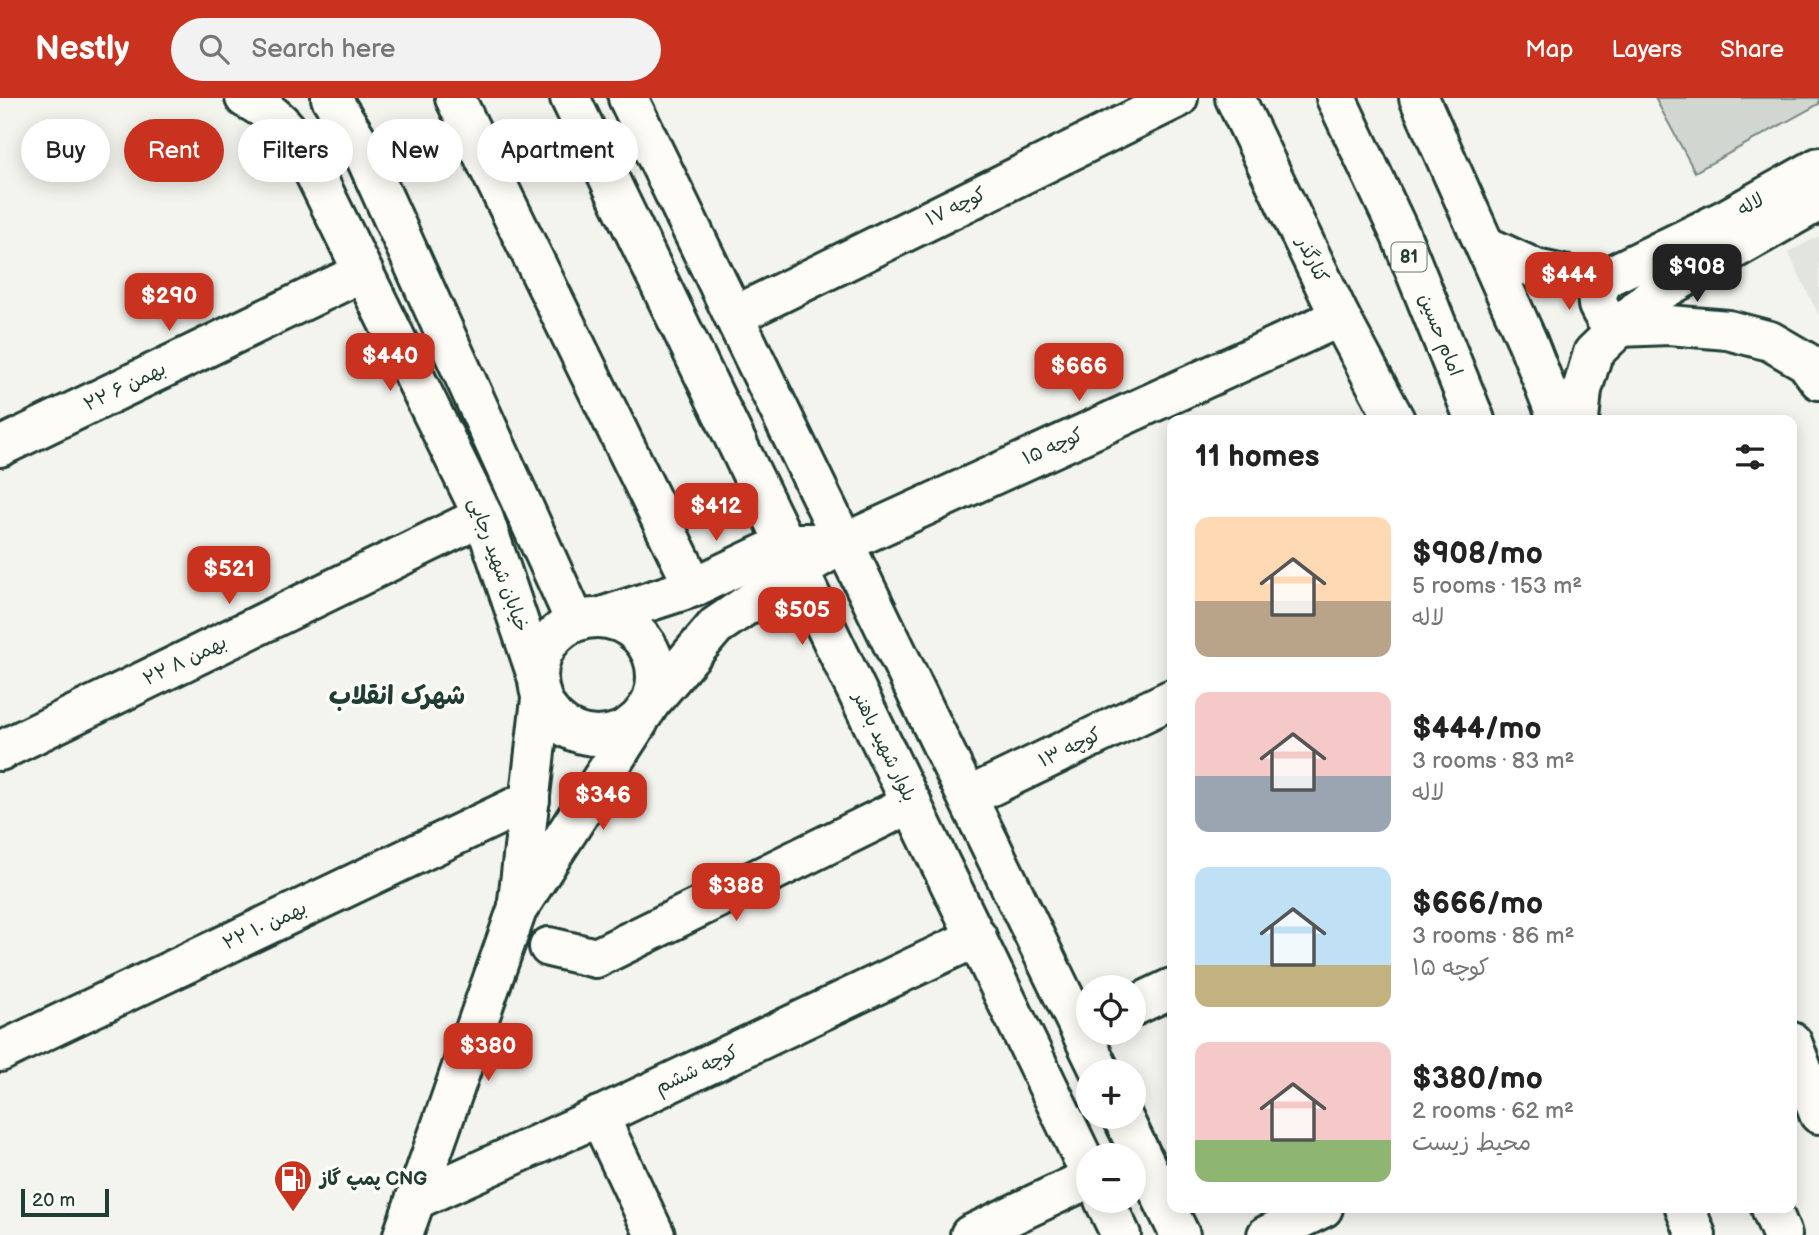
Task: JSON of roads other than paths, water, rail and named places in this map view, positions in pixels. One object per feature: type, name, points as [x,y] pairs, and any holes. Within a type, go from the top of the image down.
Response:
[{"type":"street","name":"خیابان شهید رجایی","points":[[245,98],[270,111],[293,135],[311,166],[483,516],[539,688]]},
{"type":"street","points":[[331,98],[358,141],[587,620]]},
{"type":"street","points":[[455,98],[694,587]]},
{"type":"street","name":"بلوار شهید باهنر","points":[[570,98],[1076,1144]]},
{"type":"street","points":[[628,98],[968,797],[1076,1012]]},
{"type":"street","name":"کوچه ۱۷","points":[[734,316],[1178,98]]},
{"type":"street","name":"کنارگذر","points":[[1235,98],[1340,317],[1392,415]]},
{"type":"street","name":"امام حسین","points":[[1336,98],[1401,236],[1473,415]]},
{"type":"street","points":[[1419,98],[1528,343],[1556,415]]},
{"type":"street","name":"لاله","points":[[1486,246],[1536,269],[1573,277],[1605,278],[1726,219],[1819,167]]},
{"type":"street","name":"لاله","points":[[1580,415],[1582,390],[1593,353],[1652,296],[1819,201]]},
{"type":"street","name":"۲۲ بهمن ۶","points":[[0,447],[363,272]]},
{"type":"street","points":[[1605,278],[1597,292],[1598,305],[1605,318],[1619,327],[1669,325],[1728,330],[1770,341],[1806,362],[1819,380]]},
{"type":"street","name":"کوچه ۱۵","points":[[844,543],[1340,317]]},
{"type":"street","name":"۲۲ بهمن ۸","points":[[0,751],[483,516]]},
{"type":"street","points":[[409,1218],[517,910],[530,800],[542,653],[555,634],[587,620],[792,556],[844,543]]},
{"type":"street","points":[[517,910],[646,711],[716,626],[792,556]]},
{"type":"street","points":[[539,688],[554,719],[573,732],[596,737],[619,733],[646,711],[657,679],[653,656],[641,636],[621,622],[587,620]]},
{"type":"street","name":"کوچه ۱۳","points":[[968,797],[1167,701]]},
{"type":"street","name":"۲۲ بهمن ۱۰","points":[[0,1052],[530,800]]},
{"type":"street","points":[[549,947],[596,958],[912,803]]},
{"type":"street","name":"کوچه ششم","points":[[409,1218],[598,1116],[976,937]]},
{"type":"street","points":[[1146,1001],[1167,991]]},
{"type":"street","points":[[1797,1055],[1819,1114]]},
{"type":"street","points":[[598,1116],[656,1235]]},
{"type":"street","points":[[1128,1129],[1167,1208]]},
{"type":"street","points":[[970,1235],[1076,1185]]},
{"type":"street","points":[[1110,1213],[1121,1235]]},
{"type":"street","points":[[1169,1213],[1180,1235]]},
{"type":"street","points":[[1267,1235],[1313,1213]]},
{"type":"street","points":[[1687,1213],[1696,1235]]},
{"type":"street","points":[[1774,1213],[1782,1235]]},
{"type":"place","name":"پمپ گاز CNG","points":[[293,1213]]},
{"type":"district","name":"شهرک انقلاب","points":[[397,696]]}]
